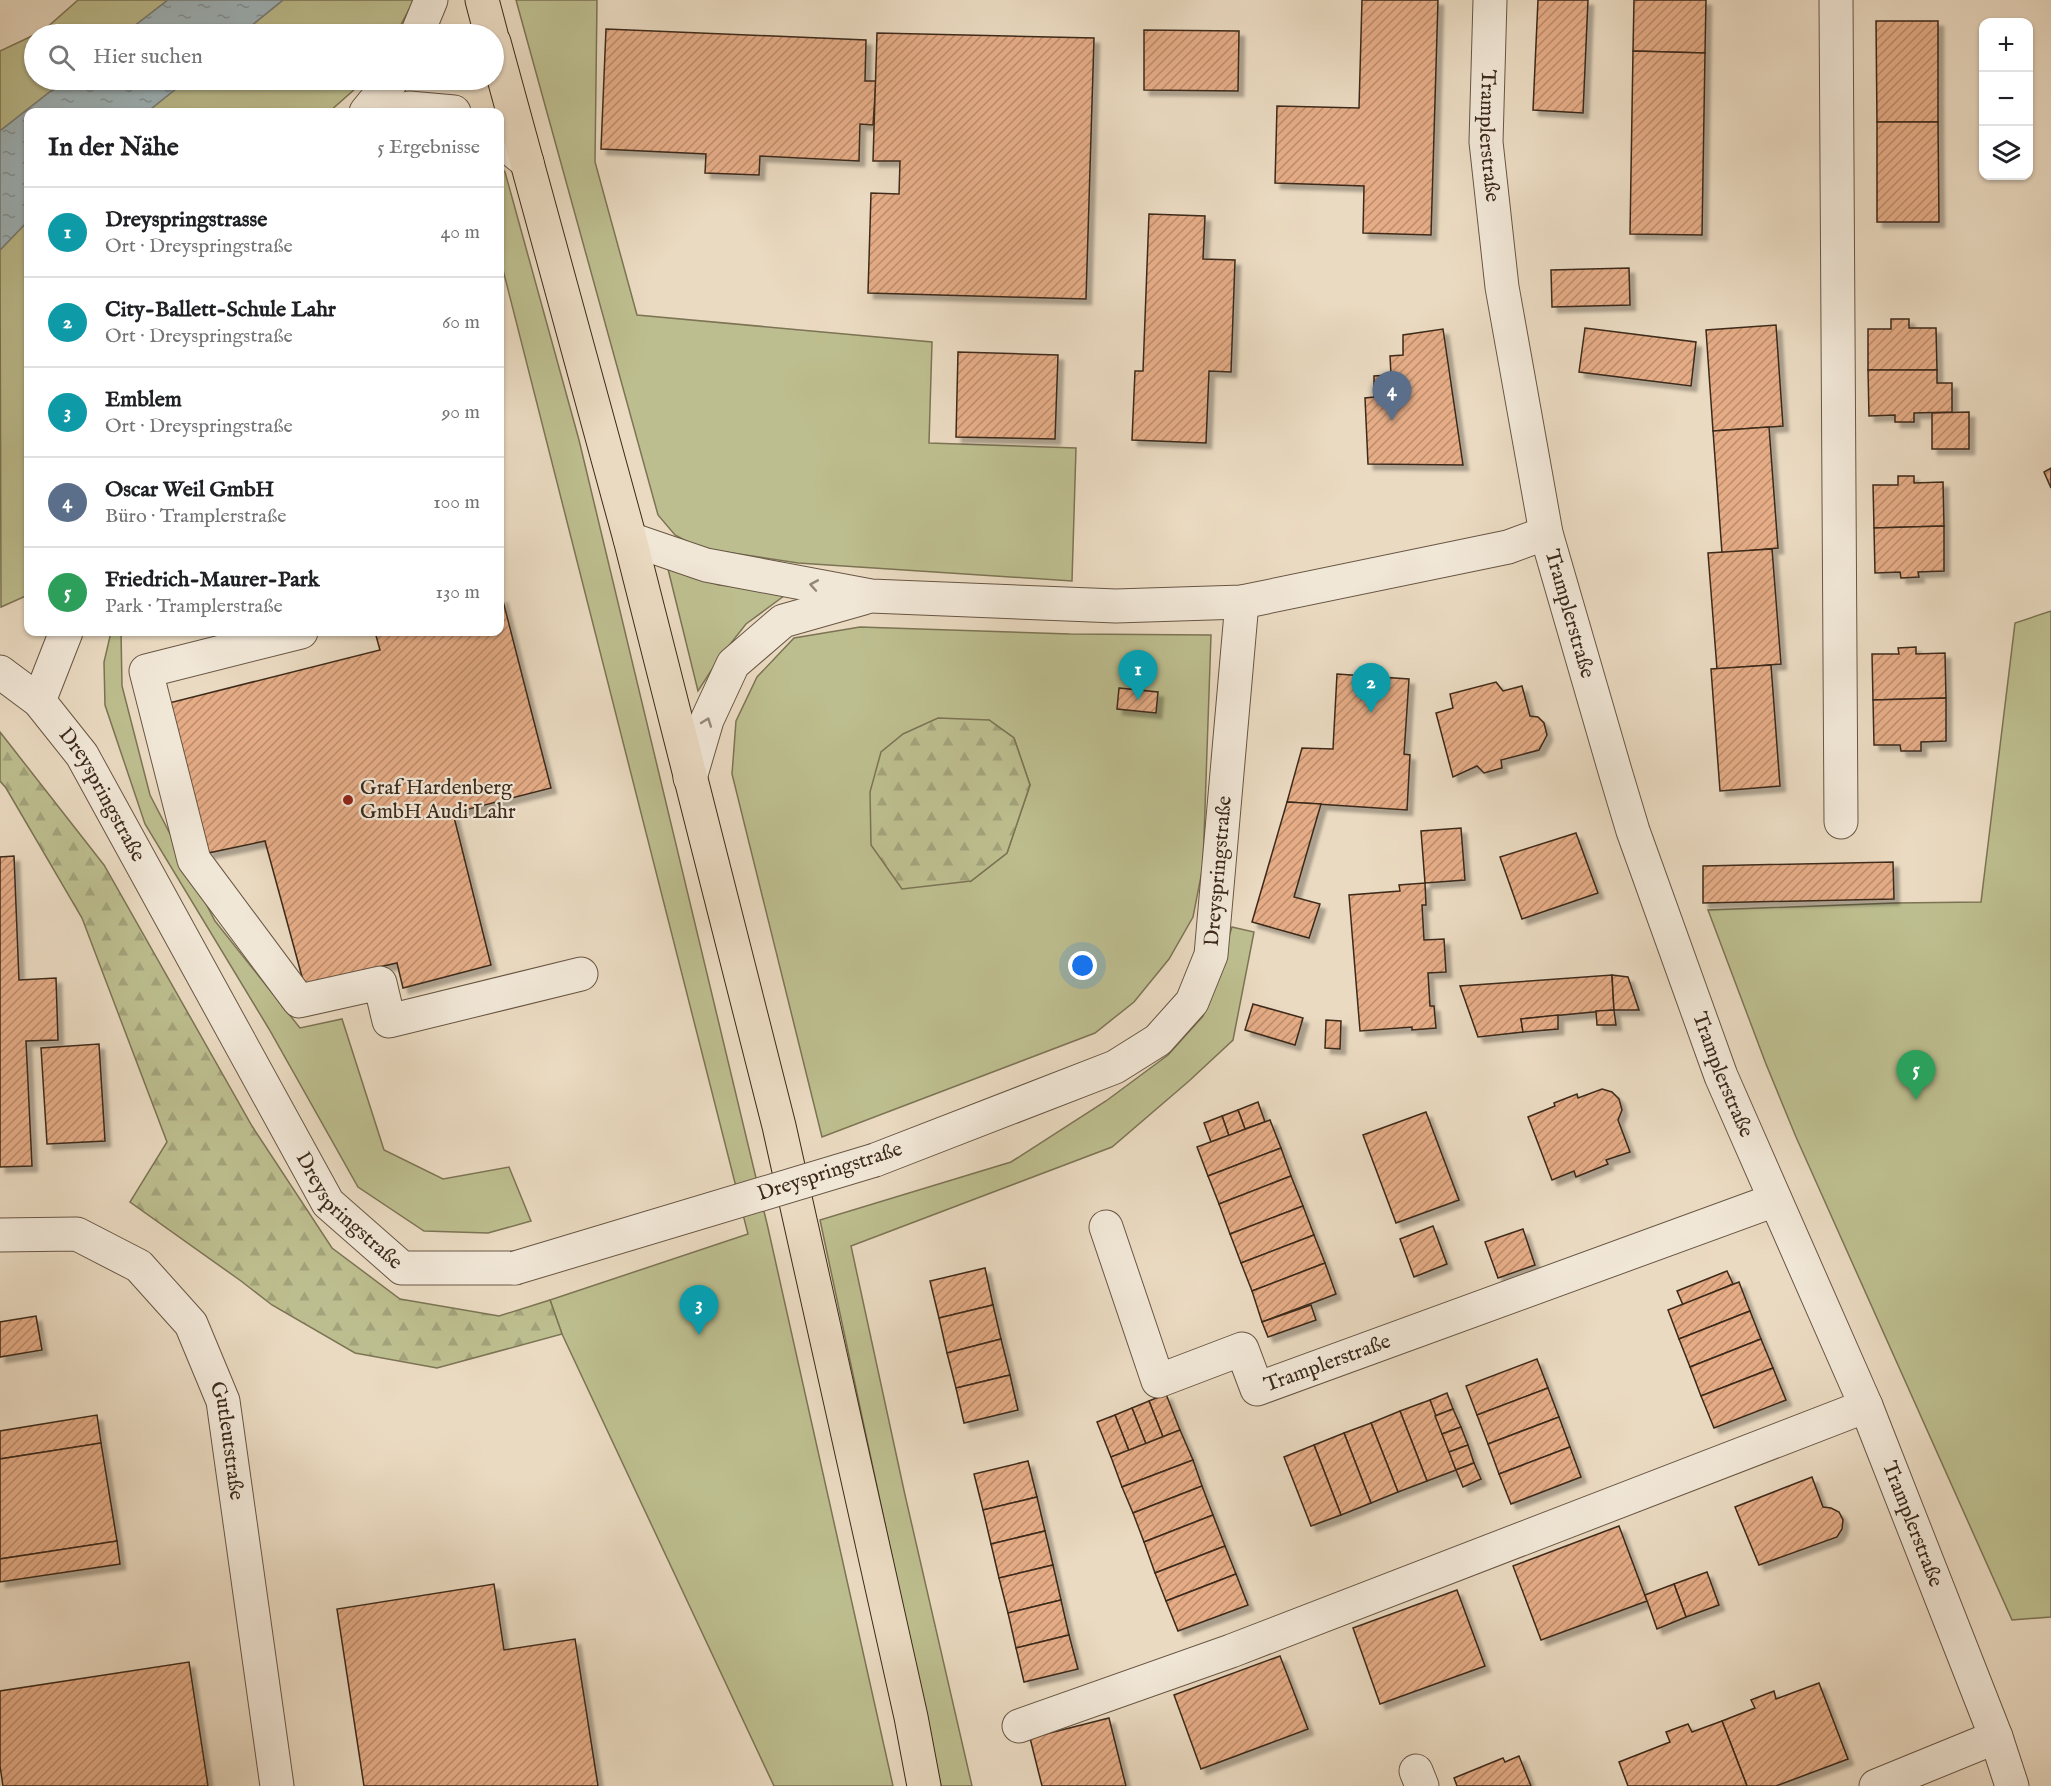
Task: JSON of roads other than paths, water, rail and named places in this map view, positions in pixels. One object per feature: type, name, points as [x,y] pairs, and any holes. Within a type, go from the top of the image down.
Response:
[{"type":"main road","points":[[482,0],[488,24]]},
{"type":"main road","points":[[504,78],[630,540],[779,1126],[911,1717],[924,1786]]},
{"type":"street","points":[[421,24],[430,0]]},
{"type":"street","name":"Tramplerstraße","points":[[1490,0],[1486,142],[1503,287],[1546,533],[1633,831],[1721,1076],[1866,1406],[1996,1737],[2012,1786]]},
{"type":"street","points":[[1836,0],[1841,822]]},
{"type":"street","points":[[369,108],[384,90]]},
{"type":"street","points":[[504,143],[527,162]]},
{"type":"street","points":[[630,540],[706,565],[871,596],[1116,606],[1242,602],[1508,546],[1546,533]]},
{"type":"street","points":[[690,778],[706,720],[733,664],[783,621],[871,596]]},
{"type":"street","name":"Dreyspringstraße","points":[[0,672],[39,701],[82,755],[328,1203],[402,1268],[515,1268],[875,1160],[1115,1067],[1158,1040],[1191,1002],[1211,955],[1242,602]]},
{"type":"street","points":[[39,701],[64,636]]},
{"type":"street","points":[[285,636],[146,671],[194,860],[299,1001],[380,983],[389,1021],[581,974]]},
{"type":"street","name":"Tramplerstraße","points":[[1106,1227],[1158,1381],[1242,1349],[1257,1389],[1775,1200]]},
{"type":"street","name":"Gutleutstraße","points":[[0,1235],[77,1234],[139,1266],[191,1324],[223,1401],[277,1786]]},
{"type":"street","points":[[1018,1726],[1231,1651],[1866,1406]]},
{"type":"street","points":[[1876,1786],[1996,1737]]},
{"type":"water","points":[[168,0],[283,0],[253,24],[137,24]]},
{"type":"water","points":[[52,90],[174,90],[152,108],[29,108]]},
{"type":"water","points":[[24,112],[24,225],[0,250],[0,131]]},
{"type":"place","name":"Oscar Weil GmbH","points":[[1392,421]]},
{"type":"place","name":"Dreyspringstrasse","points":[[1138,700]]},
{"type":"place","name":"City-Ballett-Schule Lahr","points":[[1371,713]]},
{"type":"place","name":"Graf Hardenberg GmbH Audi Lahr","points":[[348,800]]},
{"type":"place","name":"Friedrich-Maurer-Park","points":[[1916,1100]]},
{"type":"place","name":"Emblem","points":[[699,1335]]}]
